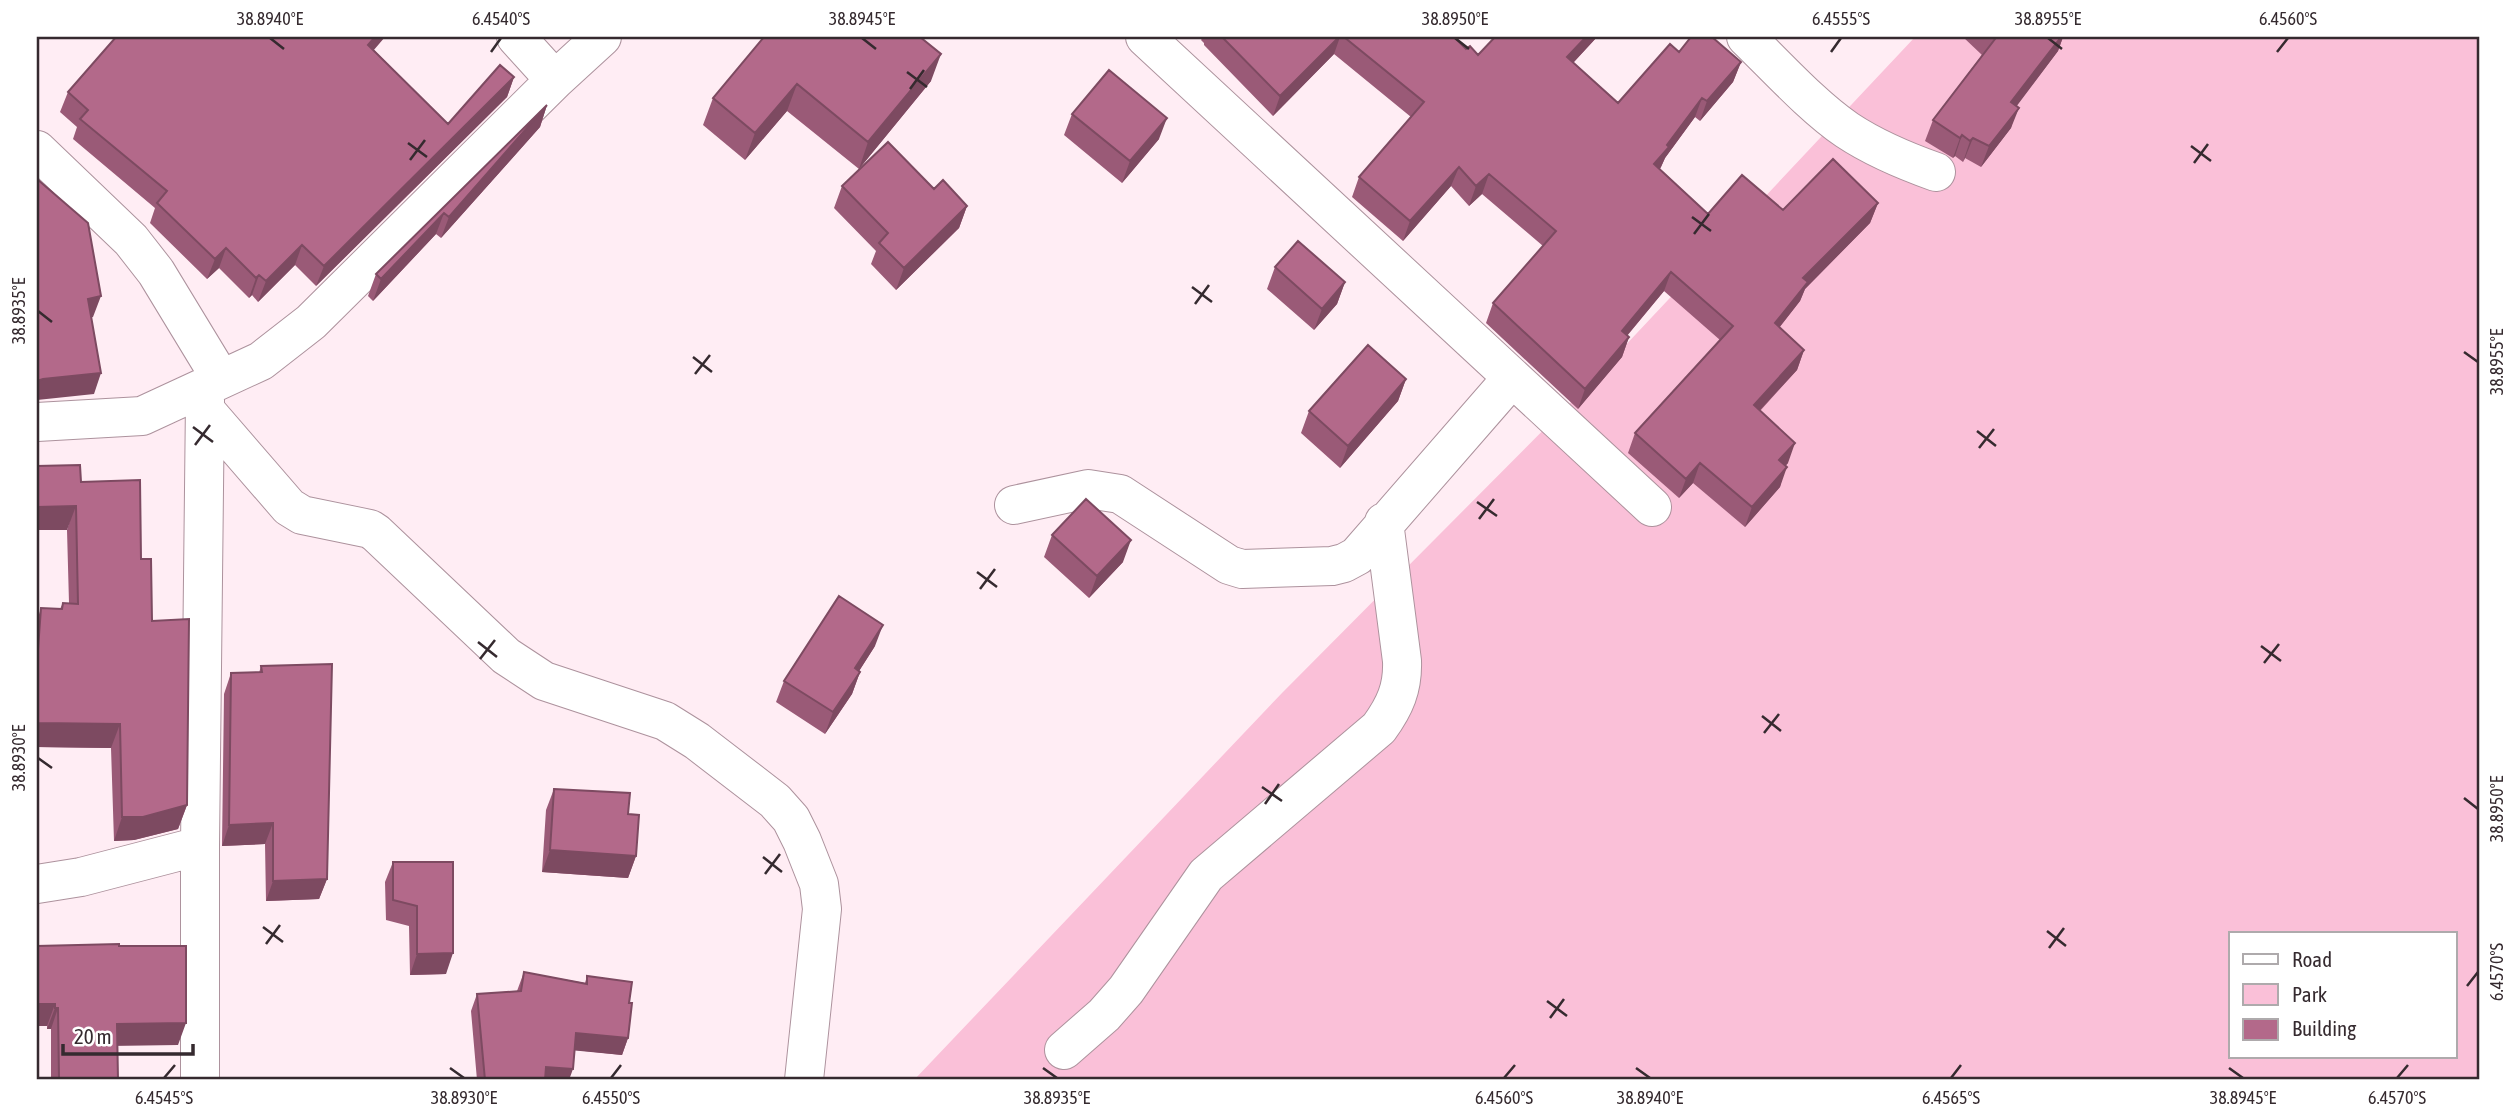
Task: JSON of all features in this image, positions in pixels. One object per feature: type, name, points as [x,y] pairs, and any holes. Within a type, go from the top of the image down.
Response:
[{"type":"street","points":[[516,37],[555,80]]},
{"type":"street","points":[[37,422],[142,416],[211,393],[261,361],[311,322],[555,80],[602,37]]},
{"type":"street","points":[[1145,37],[1652,507]]},
{"type":"street","points":[[1746,37],[1796,86],[1846,129],[1902,160],[1936,172]]},
{"type":"street","points":[[37,150],[131,240],[156,272],[211,393],[289,507],[302,515],[370,529],[506,656],[526,670],[544,681],[665,721],[697,741],[775,801],[791,819],[818,884],[822,909],[804,1080]]},
{"type":"street","points":[[1014,505],[1088,489],[1112,492],[1120,494],[1222,561],[1242,569],[1332,566],[1344,563],[1357,556],[1512,378]]},
{"type":"street","points":[[200,1080],[200,846],[211,393]]},
{"type":"street","points":[[1067,1067],[1104,1015],[1126,990],[1206,875],[1380,728],[1393,710],[1402,680],[1402,661],[1384,522]]},
{"type":"street","points":[[37,884],[81,877],[200,846]]},
{"type":"green space","points":[[1915,37],[2479,37],[2479,1080],[914,1080],[1282,693],[1590,383]]},
{"type":"building","points":[[116,37],[375,37],[368,45],[448,124],[500,65],[514,77],[324,266],[302,245],[266,281],[259,275],[256,278],[226,248],[215,259],[157,203],[167,191],[80,119],[88,110],[68,92]]},
{"type":"building","points":[[764,37],[920,37],[941,54],[868,142],[797,84],[755,133],[713,98]]},
{"type":"building","points":[[1222,37],[1339,37],[1280,96]]},
{"type":"building","points":[[1344,37],[1454,37],[1466,49],[1470,46],[1478,55],[1495,37],[1586,37],[1567,57],[1618,103],[1670,44],[1679,52],[1691,37],[1712,37],[1741,62],[1707,101],[1702,98],[1667,145],[1669,147],[1654,164],[1708,214],[1742,175],[1783,210],[1833,159],[1878,203],[1803,278],[1808,282],[1775,323],[1804,350],[1754,405],[1795,443],[1779,460],[1787,467],[1752,507],[1700,463],[1686,479],[1635,433],[1733,326],[1671,272],[1622,331],[1629,337],[1585,389],[1493,303],[1556,231],[1489,174],[1476,186],[1459,167],[1410,221],[1359,177],[1424,102]]},
{"type":"building","points":[[1992,37],[2061,37],[2011,102],[2019,108],[1989,146],[1973,138],[1970,141],[1962,135],[1960,138],[1933,120],[1995,39]]},
{"type":"building","points":[[1109,70],[1167,118],[1130,161],[1072,114]]},
{"type":"building","points":[[547,105],[449,217],[444,213],[381,279],[376,274]]},
{"type":"building","points":[[888,142],[934,189],[943,180],[967,206],[904,268],[879,243],[888,233],[842,186]]},
{"type":"building","points":[[37,179],[88,223],[101,296],[88,299],[101,373],[37,381]]},
{"type":"building","points":[[1298,241],[1345,282],[1322,309],[1275,267]]},
{"type":"building","points":[[1368,345],[1406,379],[1348,446],[1309,411]]},
{"type":"building","points":[[80,465],[81,482],[140,480],[141,559],[151,559],[152,621],[189,619],[187,805],[143,817],[122,817],[120,724],[37,723],[41,608],[62,609],[63,603],[78,604],[76,506],[37,507],[37,466]]},
{"type":"building","points":[[1086,499],[1131,540],[1097,576],[1052,535]]},
{"type":"building","points":[[839,596],[883,625],[855,668],[860,672],[833,712],[784,681]]},
{"type":"building","points":[[332,664],[327,879],[273,881],[273,823],[229,825],[231,673],[262,672],[261,666]]},
{"type":"building","points":[[554,789],[630,793],[628,814],[639,815],[636,856],[550,850]]},
{"type":"building","points":[[393,862],[453,862],[453,953],[417,954],[417,906],[393,900]]},
{"type":"building","points":[[37,946],[186,946],[186,1023],[117,1024],[118,1080],[37,1080],[59,1078],[58,1008],[55,1008],[55,1004],[37,1004]]},
{"type":"building","points":[[524,972],[587,984],[587,976],[632,982],[628,1038],[576,1033],[573,1069],[546,1067],[545,1080],[485,1080],[477,994],[521,991]]}]
